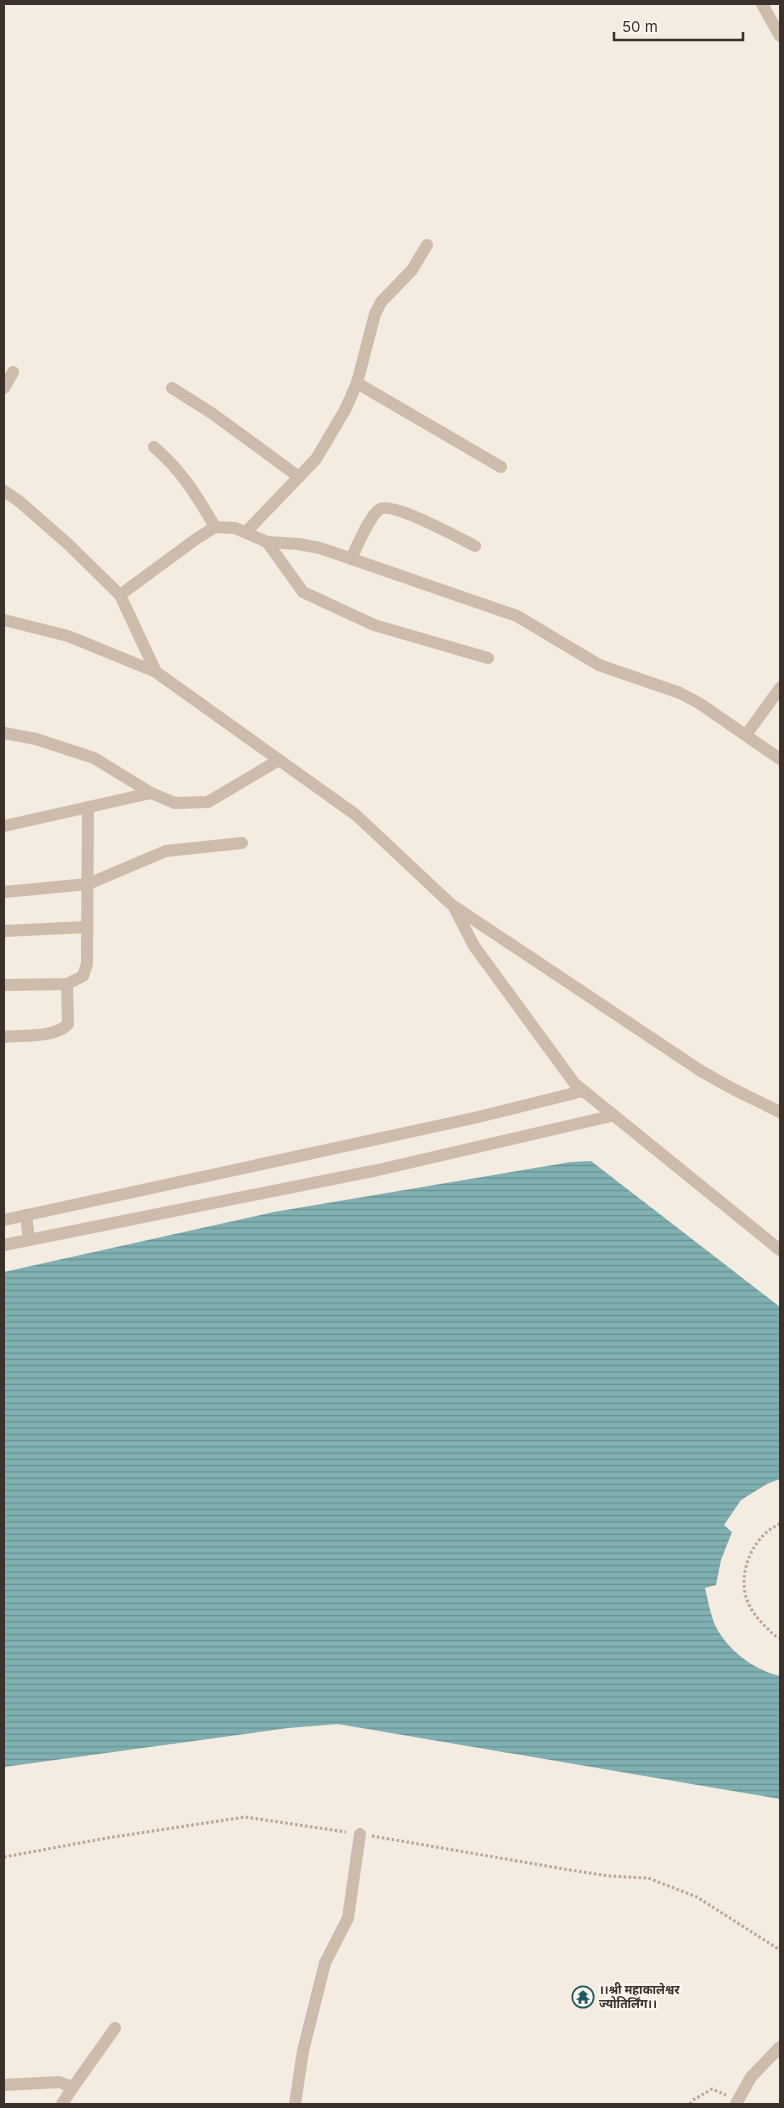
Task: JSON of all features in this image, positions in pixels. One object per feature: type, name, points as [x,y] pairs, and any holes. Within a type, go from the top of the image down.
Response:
[{"type":"street","points":[[762,4],[780,36]]},
{"type":"street","points":[[246,532],[316,459],[345,410],[357,383],[375,314],[381,302],[412,270],[427,245]]},
{"type":"street","points":[[4,388],[12,372]]},
{"type":"street","points":[[357,383],[501,466]]},
{"type":"street","points":[[172,388],[213,414],[299,477]]},
{"type":"street","points":[[154,447],[171,462],[193,489],[215,527]]},
{"type":"street","points":[[4,491],[20,502],[61,538],[120,594],[156,672]]},
{"type":"street","points":[[351,559],[371,520],[379,510],[386,508],[402,511],[475,546]]},
{"type":"street","points":[[120,594],[215,527],[234,528],[267,542],[320,548],[517,616],[599,665],[680,693],[699,703],[780,758]]},
{"type":"street","points":[[267,542],[303,592],[374,625],[488,658]]},
{"type":"street","points":[[4,620],[68,636],[156,672],[356,814],[454,907],[701,1071],[734,1090],[780,1112]]},
{"type":"street","points":[[746,735],[780,688]]},
{"type":"street","points":[[4,733],[36,739],[94,758],[152,793],[176,803],[208,802],[279,760]]},
{"type":"street","points":[[4,826],[152,793]]},
{"type":"street","points":[[4,984],[67,984],[83,976],[87,964],[88,807]]},
{"type":"street","points":[[4,892],[88,884],[166,851],[242,843]]},
{"type":"street","points":[[454,907],[474,946],[574,1084],[611,1116],[780,1250]]},
{"type":"street","points":[[4,931],[86,927]]},
{"type":"street","points":[[4,1037],[50,1033],[65,1028],[68,1024],[67,984]]},
{"type":"street","points":[[4,1220],[474,1118],[583,1091]]},
{"type":"street","points":[[4,1245],[378,1170],[611,1116]]},
{"type":"street","points":[[26,1215],[29,1240]]},
{"type":"street","points":[[295,2104],[303,2051],[325,1963],[348,1918],[360,1834]]},
{"type":"street","points":[[62,2104],[115,2028]]},
{"type":"street","points":[[737,2102],[751,2077],[780,2047]]},
{"type":"street","points":[[4,2085],[59,2082],[67,2085],[71,2090]]},
{"type":"path","points":[[780,1524],[760,1540],[752,1550],[745,1571],[745,1593],[753,1614],[774,1636],[780,1638]]},
{"type":"path","points":[[4,1857],[244,1817],[360,1834],[609,1876],[648,1878],[697,1897],[780,1950]]},
{"type":"path","points":[[690,2104],[693,2100],[712,2090],[737,2102]]},
{"type":"water","points":[[591,1161],[780,1307],[780,1479],[767,1484],[741,1500],[724,1525],[732,1532],[721,1560],[716,1585],[705,1588],[715,1625],[727,1643],[751,1664],[780,1676],[780,1799],[338,1724],[288,1728],[4,1767],[4,1272],[274,1212],[571,1162]]},
{"type":"place","name":"।।श्री महाकालेश्वर ज्योतिर्लिंग।।","points":[[583,1997]]}]
